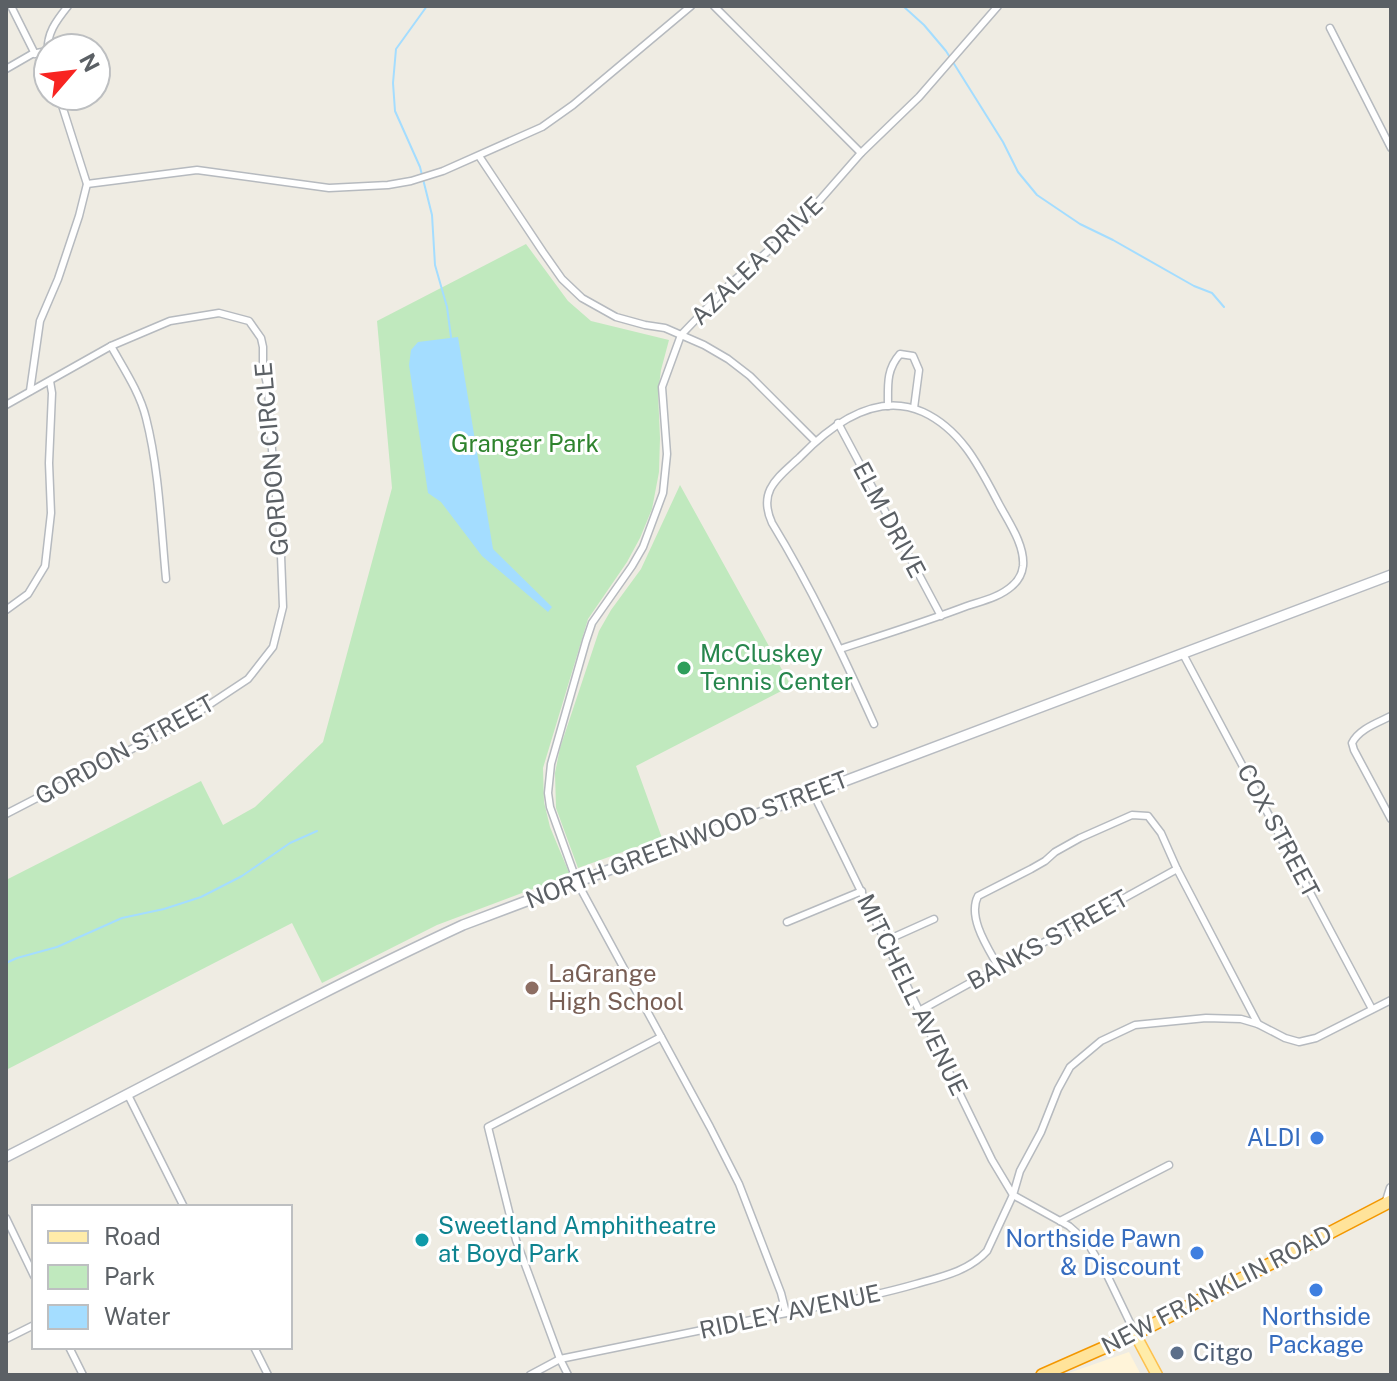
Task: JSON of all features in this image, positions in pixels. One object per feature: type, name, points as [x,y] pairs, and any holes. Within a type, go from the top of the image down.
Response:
[{"type":"highway","name":"NEW FRANKLIN ROAD","points":[[1042,1375],[1135,1334],[1388,1202]]},
{"type":"main road","name":"NORTH GREENWOOD STREET","points":[[6,1157],[377,965],[463,925],[1391,575]]},
{"type":"main road","points":[[1135,1334],[1157,1375]]},
{"type":"street","points":[[11,6],[32,48]]},
{"type":"street","points":[[51,32],[68,6]]},
{"type":"street","points":[[87,184],[197,170],[329,188],[388,185],[443,171],[553,120],[691,6]]},
{"type":"street","points":[[714,6],[861,153]]},
{"type":"street","name":"AZALEA DRIVE","points":[[786,1313],[739,1184],[577,882],[550,807],[551,764],[592,623],[643,547],[663,493],[667,454],[662,387],[681,335],[729,285],[798,225],[861,153],[919,97],[998,6]]},
{"type":"street","points":[[1330,28],[1391,148]]},
{"type":"street","points":[[6,69],[32,56]]},
{"type":"street","points":[[30,391],[40,321],[58,279],[87,184],[64,112]]},
{"type":"street","points":[[479,156],[562,279],[582,298],[616,317],[665,328],[728,359],[750,376],[815,441]]},
{"type":"street","name":"GORDON CIRCLE","points":[[6,405],[111,346],[170,321],[219,313],[249,321],[261,338],[280,530],[283,607],[273,647]]},
{"type":"street","points":[[111,346],[146,417],[166,579]]},
{"type":"street","points":[[888,406],[892,363],[900,354],[913,356],[919,370],[914,408]]},
{"type":"street","points":[[6,610],[28,594],[45,566],[51,513],[50,381]]},
{"type":"street","points":[[840,649],[993,597],[1010,588],[1021,574],[1023,558],[985,476],[966,447],[946,426],[914,408],[888,406],[867,410],[838,423],[774,481],[767,496],[772,523],[840,649],[874,724]]},
{"type":"street","name":"ELM DRIVE","points":[[838,423],[941,616]]},
{"type":"street","name":"GORDON STREET","points":[[6,814],[180,724],[248,679],[273,647]]},
{"type":"street","name":"COX STREET","points":[[1183,654],[1372,1009]]},
{"type":"street","points":[[1391,716],[1362,731],[1352,743],[1391,819]]},
{"type":"street","name":"MITCHELL AVENUE","points":[[813,793],[992,1160],[1013,1195]]},
{"type":"street","points":[[998,966],[978,929],[976,898],[1045,861],[1067,845],[1132,815],[1148,816],[1161,833],[1258,1024]]},
{"type":"street","name":"BANKS STREET","points":[[919,1011],[1177,869]]},
{"type":"street","points":[[787,922],[862,891]]},
{"type":"street","points":[[885,941],[934,919]]},
{"type":"street","name":"RIDLEY AVENUE","points":[[530,1375],[560,1359],[829,1306],[899,1289],[969,1265],[987,1251],[1013,1195],[1020,1171],[1070,1067],[1101,1041],[1135,1025],[1206,1018],[1241,1019],[1299,1042],[1316,1038],[1391,1000]]},
{"type":"street","points":[[568,1375],[516,1240],[488,1127],[661,1037]]},
{"type":"street","points":[[128,1095],[183,1205]]},
{"type":"street","points":[[1060,1221],[1169,1165]]},
{"type":"street","points":[[1388,1202],[1391,1188]]},
{"type":"street","points":[[1013,1195],[1075,1230],[1093,1250],[1135,1334]]},
{"type":"street","points":[[6,1218],[32,1272]]},
{"type":"street","points":[[6,1339],[32,1326]]},
{"type":"street","points":[[70,1349],[83,1375]]},
{"type":"street","points":[[255,1349],[266,1372]]},
{"type":"shaded area","points":[[1129,1352],[1141,1375],[1063,1375]]},
{"type":"green space","name":"Granger Park","points":[[526,244],[568,301],[591,321],[669,340],[658,393],[659,472],[652,509],[627,562],[588,619],[543,768],[544,802],[550,827],[570,875],[437,925],[322,983],[292,923],[6,1070],[6,880],[201,781],[223,825],[255,807],[323,742],[392,488],[377,321]]},
{"type":"green space","name":"McCluskey Tennis Center","points":[[680,485],[791,686],[636,766],[662,838],[578,868],[556,808],[555,773],[560,748],[599,631],[641,569]]},
{"type":"water","points":[[458,337],[493,549],[552,607],[548,612],[482,556],[441,502],[428,493],[409,365],[411,350],[418,342]]},
{"type":"waterway","points":[[427,6],[396,49],[393,83],[395,111],[420,167],[432,215],[435,265],[447,307],[451,337]]},
{"type":"waterway","points":[[903,6],[946,51],[1003,142],[1018,172],[1037,195],[1080,224],[1212,293],[1224,307]]},
{"type":"waterway","points":[[6,963],[57,947],[122,918],[201,897],[242,876],[290,843],[317,831]]},
{"type":"place","name":"McCluskey Tennis Center","points":[[684,668]]},
{"type":"place","name":"LaGrange High School","points":[[532,988]]},
{"type":"place","name":"ALDI","points":[[1317,1138]]},
{"type":"place","name":"Sweetland Amphitheatre at Boyd Park","points":[[422,1240]]},
{"type":"place","name":"Northside Pawn & Discount","points":[[1197,1253]]},
{"type":"place","name":"Northside Package","points":[[1316,1290]]},
{"type":"place","name":"Citgo","points":[[1177,1353]]}]
